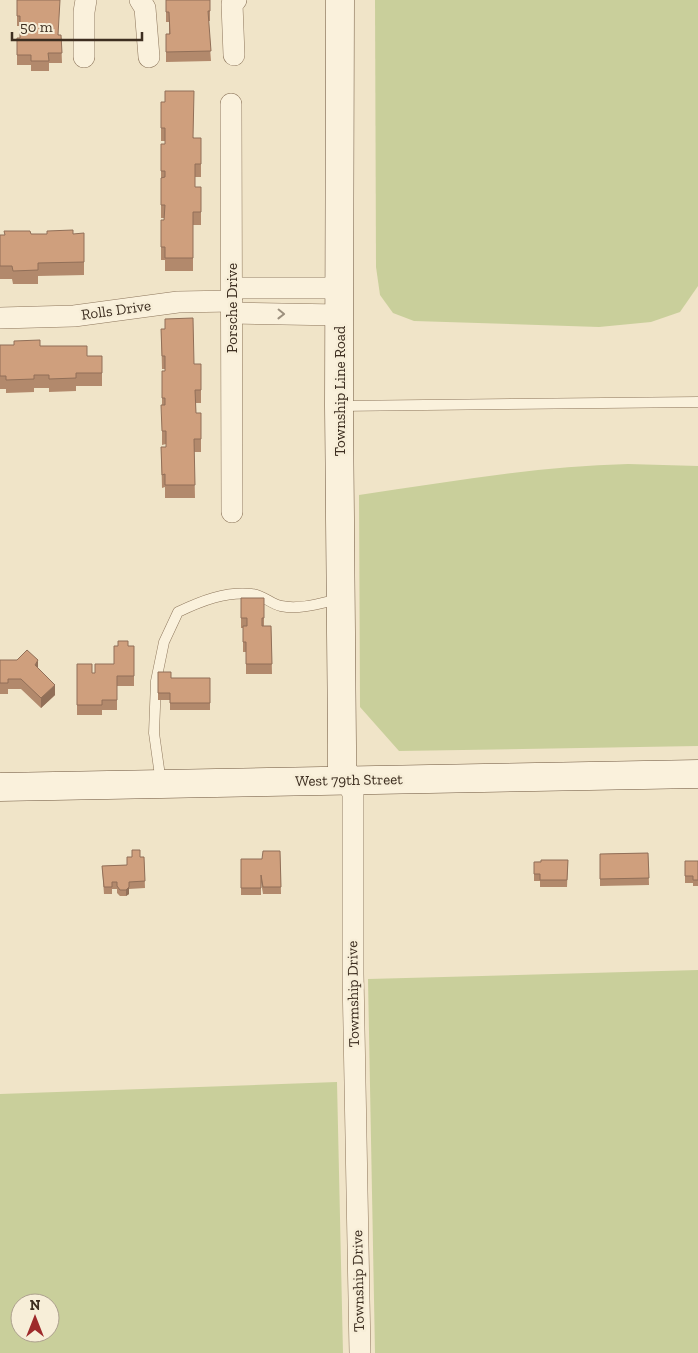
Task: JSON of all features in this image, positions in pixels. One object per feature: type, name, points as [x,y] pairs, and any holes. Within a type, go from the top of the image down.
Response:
[{"type":"main road","name":"Township Line Road","points":[[340,0],[339,406],[342,767],[347,780]]},
{"type":"main road","name":"West 79th Street","points":[[0,787],[698,774]]},
{"type":"street","points":[[84,57],[84,12],[86,0]]},
{"type":"street","points":[[140,0],[145,8],[148,57]]},
{"type":"street","points":[[234,55],[232,4],[236,0]]},
{"type":"street","name":"Porsche Drive","points":[[231,104],[232,512]]},
{"type":"street","name":"Rolls Drive","points":[[0,318],[74,316],[178,302],[339,301]]},
{"type":"street","name":"Towmship Drive","points":[[347,780],[353,794],[353,974],[357,1209]]},
{"type":"street","name":"Township Drive","points":[[357,1209],[360,1353]]},
{"type":"lane","points":[[339,406],[698,402]]},
{"type":"lane","points":[[161,784],[154,733],[156,681],[164,642],[178,612],[202,601],[232,594],[254,594],[281,606],[308,606],[341,598]]},
{"type":"green space","points":[[375,0],[698,0],[698,286],[680,312],[651,322],[599,327],[414,321],[393,313],[380,295],[376,267]]},
{"type":"green space","points":[[628,464],[698,466],[698,746],[399,751],[360,707],[359,495],[527,471]]},
{"type":"green space","points":[[698,970],[698,1353],[375,1353],[368,979]]},
{"type":"green space","points":[[337,1082],[343,1353],[0,1353],[0,1094]]},
{"type":"building","points":[[17,0],[60,0],[58,35],[61,35],[62,53],[48,53],[49,61],[31,61],[31,55],[17,55],[17,38],[20,38],[20,16],[17,16]]},
{"type":"building","points":[[166,0],[210,0],[210,11],[208,11],[211,51],[166,52],[166,34],[170,34],[169,12],[166,12]]},
{"type":"building","points":[[165,91],[194,91],[193,138],[201,138],[201,164],[195,164],[195,187],[201,187],[201,212],[193,212],[193,258],[165,258],[165,247],[161,247],[161,220],[164,220],[165,205],[161,205],[161,178],[165,177],[165,171],[161,171],[161,144],[165,144],[165,128],[161,128],[161,102],[165,102]]},
{"type":"building","points":[[73,230],[73,234],[84,233],[84,262],[38,263],[38,270],[13,271],[12,266],[0,266],[0,235],[5,235],[4,231],[30,231],[31,234],[47,234],[47,231]]},
{"type":"building","points":[[193,318],[194,364],[201,364],[201,390],[195,390],[196,413],[201,413],[201,439],[194,439],[195,485],[165,485],[165,474],[162,475],[161,447],[166,447],[166,431],[162,431],[161,405],[165,405],[165,398],[162,398],[162,371],[165,371],[165,356],[162,356],[161,329],[165,329],[165,319]]},
{"type":"building","points":[[40,340],[40,346],[87,346],[87,356],[102,356],[102,373],[76,373],[76,378],[49,379],[49,375],[34,375],[34,379],[6,380],[6,376],[0,376],[0,345],[14,345],[14,341]]},
{"type":"building","points":[[241,598],[264,598],[262,626],[271,626],[272,664],[246,664],[246,642],[243,642],[243,626],[247,626],[247,618],[241,618]]},
{"type":"building","points":[[118,641],[128,641],[128,646],[134,646],[134,676],[117,676],[117,700],[102,700],[102,705],[77,705],[77,664],[92,664],[92,673],[95,673],[95,664],[114,664],[114,646],[118,646]]},
{"type":"building","points":[[27,650],[38,660],[35,665],[55,685],[41,698],[21,679],[8,679],[8,683],[0,683],[0,660],[17,660]]},
{"type":"building","points":[[158,672],[171,672],[171,678],[210,678],[210,703],[170,703],[170,693],[158,693]]},
{"type":"building","points":[[132,850],[140,850],[140,857],[144,857],[145,881],[129,882],[129,887],[126,890],[120,890],[117,882],[112,882],[112,887],[104,887],[102,866],[127,865],[127,857],[132,857]]},
{"type":"building","points":[[263,851],[280,851],[281,887],[263,887],[261,875],[261,888],[241,888],[241,859],[262,859]]},
{"type":"building","points":[[648,853],[649,878],[600,879],[600,854]]},
{"type":"building","points":[[541,860],[568,860],[567,880],[540,880],[540,874],[534,874],[534,862],[541,862]]},
{"type":"building","points":[[685,861],[698,861],[698,880],[693,880],[693,876],[685,876]]}]
